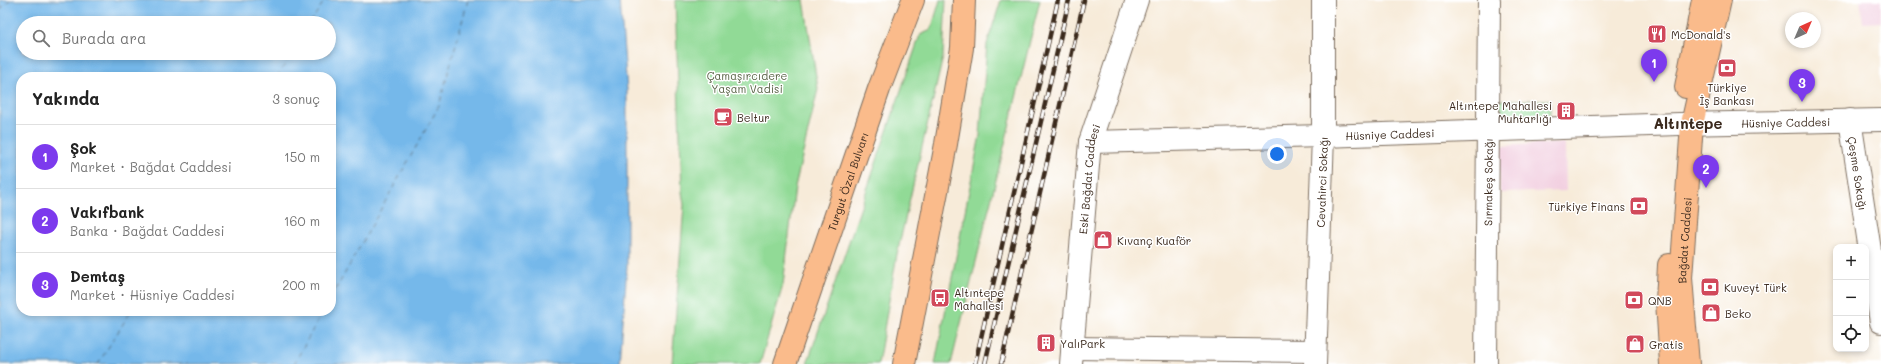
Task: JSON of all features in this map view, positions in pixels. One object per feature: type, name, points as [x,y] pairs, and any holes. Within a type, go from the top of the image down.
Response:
[{"type":"main road","name":"Turgut Özal Bulvarı","points":[[785,364],[879,90],[913,0]]},
{"type":"main road","points":[[904,364],[946,144],[962,48],[964,0]]},
{"type":"main road","name":"Bağdat Caddesi","points":[[1671,364],[1667,301],[1685,124],[1703,0]]},
{"type":"main road","name":"Bağdat Caddesi","points":[[1688,364],[1681,278],[1685,124],[1720,0]]},
{"type":"main road","points":[[892,364],[916,301]]},
{"type":"street","name":"Eski Bağdat Caddesi","points":[[1072,356],[1090,142],[1137,0]]},
{"type":"street","name":"Cevahirci Sokağı","points":[[1315,357],[1323,136],[1323,0]]},
{"type":"street","name":"Sırmakeş Sokağı","points":[[1486,364],[1486,129],[1489,0]]},
{"type":"street","name":"Çeşme Sokağı","points":[[1850,120],[1881,322]]},
{"type":"street","name":"Hüsniye Caddesi","points":[[1090,142],[1323,136],[1486,129],[1881,120]]},
{"type":"street","points":[[1072,356],[1315,357]]},
{"type":"shaded area","points":[[1860,0],[1881,0],[1881,22],[1863,23]]},
{"type":"shaded area","points":[[1565,143],[1566,191],[1500,193],[1498,146]]},
{"type":"green space","name":"Çamaşırcıdere Yaşam Vadisi","points":[[675,0],[804,0],[818,89],[795,187],[783,285],[760,364],[672,364],[684,205],[682,192]]},
{"type":"green space","points":[[940,0],[946,0],[943,57],[897,254],[878,364],[807,364],[920,35],[931,30]]},
{"type":"green space","points":[[1001,0],[1040,0],[951,364],[935,364],[980,135],[987,44]]},
{"type":"green space","points":[[1500,100],[1550,100],[1550,123],[1500,123]]},
{"type":"water","points":[[0,0],[620,0],[627,90],[627,266],[620,364],[0,364]]},
{"type":"ferry route","points":[[0,10],[10,0]]},
{"type":"ferry route","points":[[315,16],[325,0]]},
{"type":"ferry route","points":[[336,289],[439,106],[468,0]]},
{"type":"ferry route","points":[[280,72],[288,60]]},
{"type":"ferry route","points":[[98,364],[128,316]]},
{"type":"ferry route","points":[[294,364],[320,316]]},
{"type":"railway","points":[[975,364],[1058,0]]},
{"type":"railway","points":[[985,364],[1069,0]]},
{"type":"railway","points":[[1001,364],[1084,0]]},
{"type":"place","name":"McDonald's","points":[[1657,34]]},
{"type":"place","name":"Türkiye İş Bankası","points":[[1727,68]]},
{"type":"place","name":"Şok","points":[[1654,82]]},
{"type":"place","name":"Demtaş","points":[[1802,102]]},
{"type":"place","name":"Altıntepe Mahallesi Muhtarlığı","points":[[1566,111]]},
{"type":"place","name":"Beltur","points":[[723,117]]},
{"type":"place","name":"Vakıfbank","points":[[1706,188]]},
{"type":"place","name":"Türkiye Finans","points":[[1639,206]]},
{"type":"place","name":"Kıvanç Kuaför","points":[[1103,240]]},
{"type":"place","name":"Kuveyt Türk","points":[[1710,287]]},
{"type":"place","name":"Altıntepe Mahallesi","points":[[940,298]]},
{"type":"place","name":"QNB","points":[[1634,300]]},
{"type":"place","name":"Beko","points":[[1711,313]]},
{"type":"place","name":"YalıPark","points":[[1046,343]]},
{"type":"place","name":"Gratis","points":[[1635,344]]},
{"type":"district","name":"Altıntepe","points":[[1688,123]]}]
